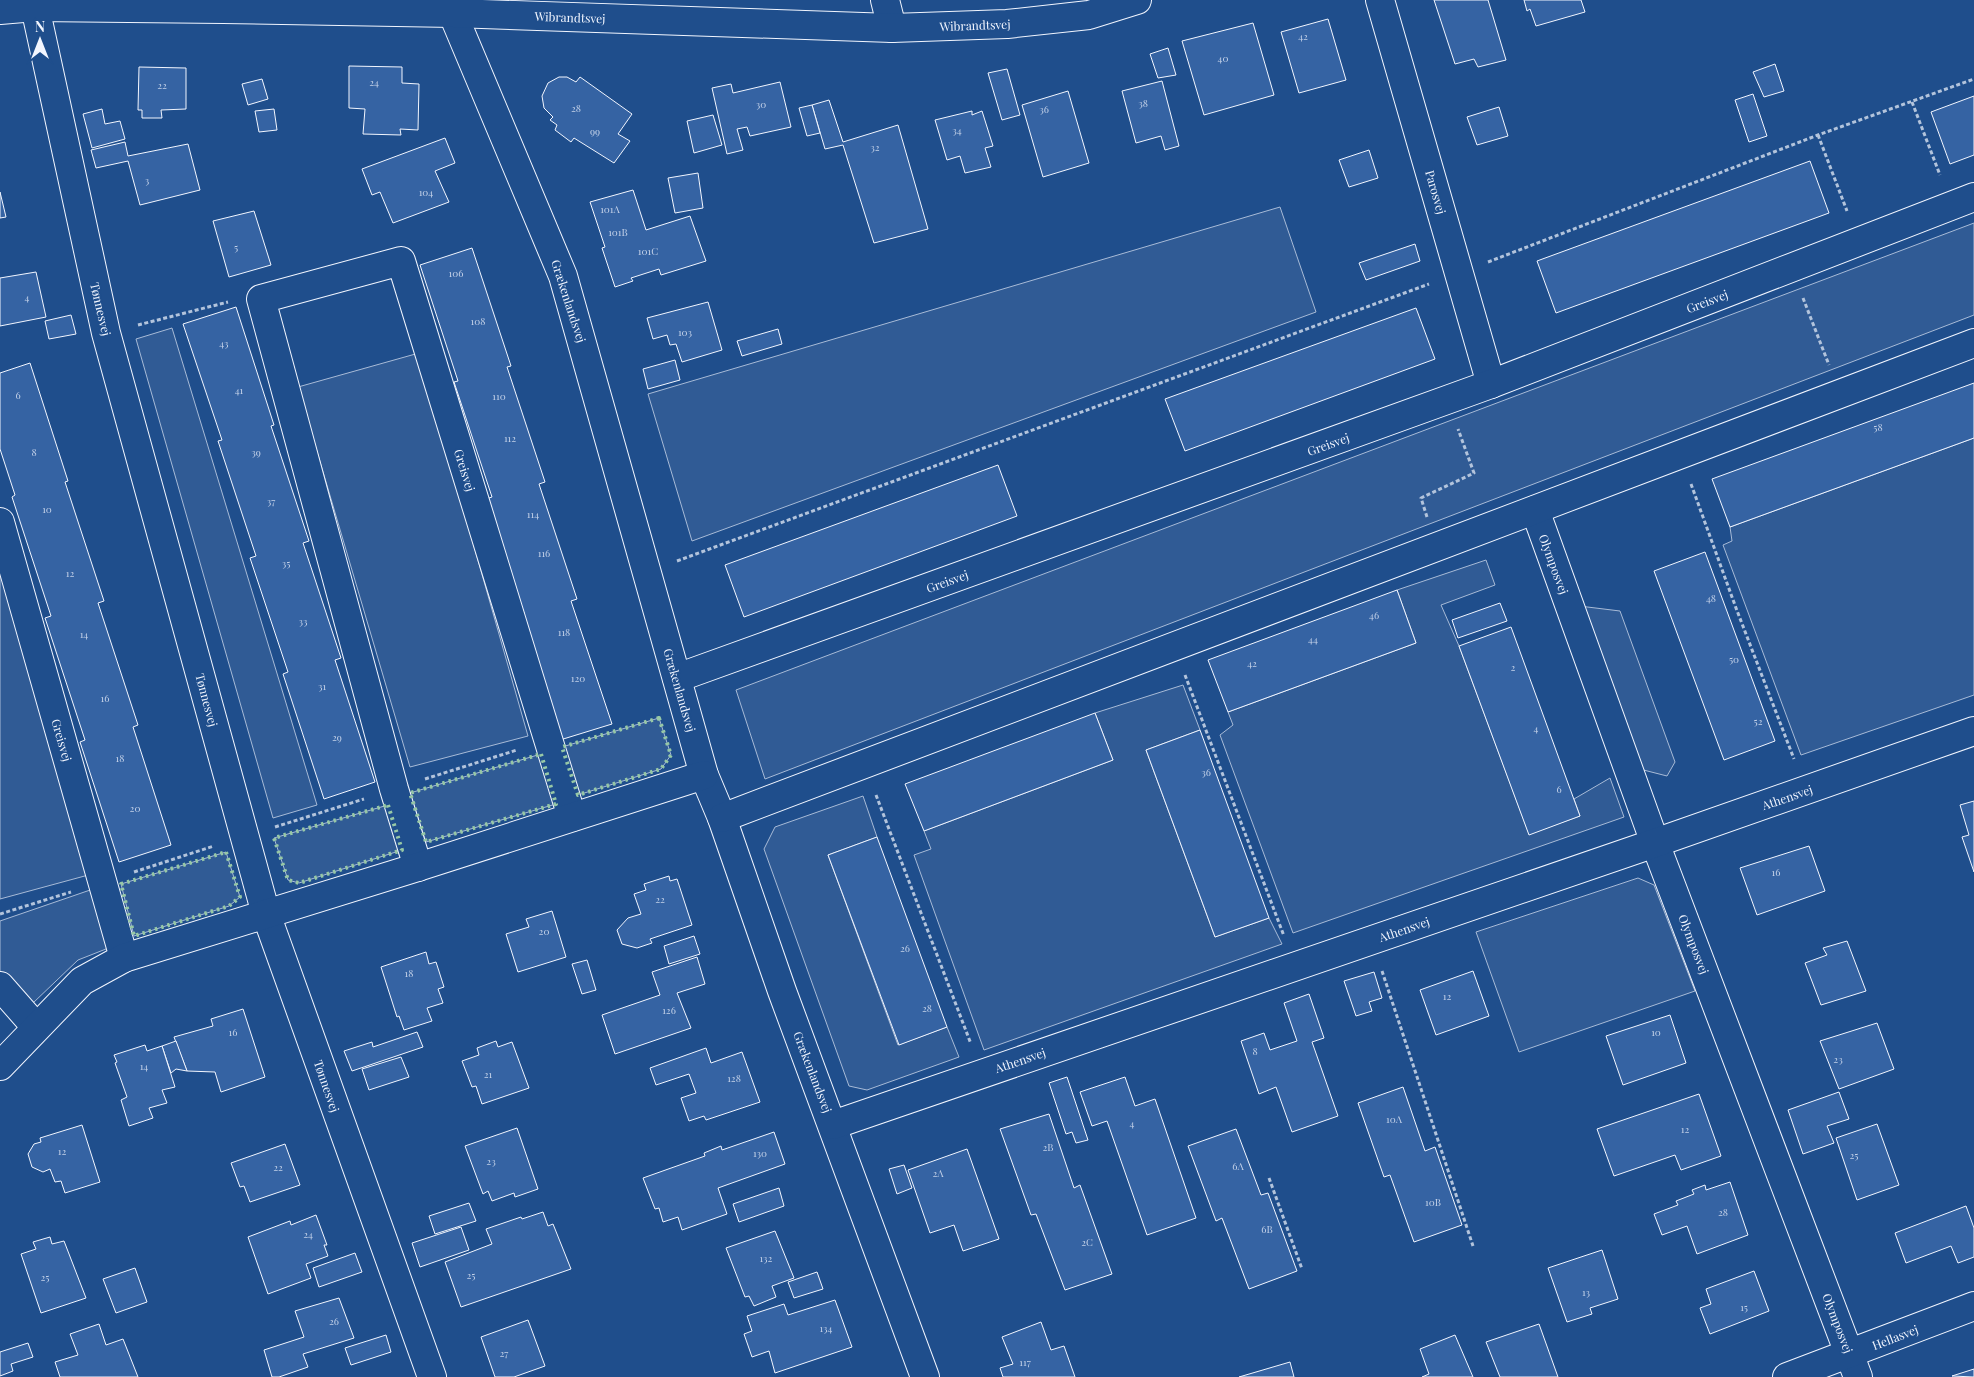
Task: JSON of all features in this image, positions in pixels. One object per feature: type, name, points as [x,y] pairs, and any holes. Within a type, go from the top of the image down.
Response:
[{"type":"street","points":[[885,0],[892,28]]},
{"type":"street","name":"Wibrandtsvej","points":[[0,10],[35,7],[450,7],[892,28],[1016,23],[1089,14],[1137,0]]},
{"type":"street","name":"Parosvej","points":[[1380,0],[1491,384]]},
{"type":"street","name":"Tønnesvej","points":[[35,7],[106,333],[266,914],[432,1377]]},
{"type":"street","name":"Grækenlandsvej","points":[[450,7],[563,276],[704,775],[722,818],[782,991],[926,1377]]},
{"type":"street","name":"Greisvej","points":[[677,678],[1447,401],[1963,201]]},
{"type":"street","name":"Greisvej","points":[[261,298],[402,261],[572,817]]},
{"type":"street","points":[[261,298],[394,789],[418,867]]},
{"type":"street","points":[[722,818],[1974,343]]},
{"type":"street","name":"Olymposvej","points":[[1534,510],[1655,843],[1854,1366]]},
{"type":"street","name":"Greisvej","points":[[0,522],[124,958]]},
{"type":"street","name":"Athensvej","points":[[833,1125],[982,1072],[1655,843],[1974,731]]},
{"type":"street","points":[[0,1066],[82,981],[124,958],[418,867],[704,775]]},
{"type":"street","points":[[0,986],[36,1027]]},
{"type":"street","name":"Hellasvej","points":[[1787,1377],[1854,1366],[1974,1306]]},
{"type":"path","points":[[648,572],[1460,273],[1818,135],[1974,79]]},
{"type":"path","points":[[1912,102],[1963,201]]},
{"type":"path","points":[[1818,135],[1860,242]]},
{"type":"path","points":[[1794,267],[1800,290],[1841,393]]},
{"type":"path","points":[[106,333],[239,300],[261,298]]},
{"type":"path","points":[[1437,547],[1421,498],[1474,473],[1447,401]]},
{"type":"path","points":[[1681,454],[1736,608],[1806,790]]},
{"type":"path","points":[[1175,647],[1295,966]]},
{"type":"path","points":[[864,764],[982,1072]]},
{"type":"path","points":[[1371,940],[1473,1246]]},
{"type":"path","points":[[1269,1178],[1302,1269]]},
{"type":"shaded area","points":[[1280,207],[1316,312],[692,541],[648,394]]},
{"type":"shaded area","points":[[1974,223],[1974,315],[765,779],[736,690]]},
{"type":"shaded area","points":[[172,328],[317,805],[273,818],[136,339]]},
{"type":"shaded area","points":[[419,353],[528,736],[410,767],[298,387]]},
{"type":"shaded area","points":[[1974,438],[1974,695],[1801,755],[1723,545],[1732,541],[1730,527]]},
{"type":"shaded area","points":[[0,545],[92,874],[0,899]]},
{"type":"shaded area","points":[[1486,560],[1495,585],[1441,605],[1459,646],[1529,834],[1580,816],[1574,799],[1610,778],[1624,817],[1293,933],[1220,735],[1233,725],[1228,712],[1416,643],[1397,590]]},
{"type":"shaded area","points":[[1563,604],[1620,611],[1675,762],[1667,776],[1620,764]]},
{"type":"shaded area","points":[[1183,685],[1200,730],[1146,750],[1215,937],[1269,918],[1282,944],[984,1050],[914,855],[931,849],[924,831],[1113,760],[1095,713]]},
{"type":"shaded area","points":[[659,718],[671,755],[661,769],[578,795],[562,747]]},
{"type":"shaded area","points":[[541,754],[556,804],[426,842],[410,793]]},
{"type":"shaded area","points":[[863,796],[877,837],[828,855],[898,1045],[947,1027],[959,1057],[867,1090],[849,1086],[764,849],[775,827]]},
{"type":"shaded area","points":[[388,805],[402,850],[299,883],[288,880],[274,838]]},
{"type":"shaded area","points":[[226,852],[240,897],[229,906],[134,936],[121,884]]},
{"type":"shaded area","points":[[1638,878],[1654,885],[1695,991],[1519,1052],[1476,932]]},
{"type":"shaded area","points":[[96,888],[111,939],[106,949],[78,960],[33,1003],[0,974],[0,921]]},
{"type":"building","points":[[1434,0],[1488,0],[1506,60],[1478,67],[1474,59],[1455,64]]},
{"type":"building","points":[[1524,0],[1581,0],[1585,12],[1536,26],[1530,9],[1527,11]]},
{"type":"building","points":[[1328,19],[1346,80],[1299,93],[1281,32]]},
{"type":"building","points":[[1253,23],[1274,95],[1204,115],[1182,41]]},
{"type":"building","points":[[1168,48],[1176,75],[1158,78],[1150,54]]},
{"type":"building","points":[[1775,64],[1784,91],[1764,97],[1753,72]]},
{"type":"building","points":[[349,66],[402,67],[402,83],[419,84],[418,130],[400,129],[401,135],[363,134],[365,109],[349,108]]},
{"type":"building","points":[[139,67],[186,68],[186,109],[161,110],[162,118],[142,118],[142,110],[138,110]]},
{"type":"building","points":[[1007,69],[1020,115],[1002,120],[988,73]]},
{"type":"building","points":[[559,77],[567,77],[576,82],[580,77],[632,114],[618,134],[630,141],[614,163],[574,138],[571,142],[555,130],[557,125],[550,120],[553,117],[544,108],[542,96],[548,83]]},
{"type":"building","points":[[262,79],[268,99],[248,105],[242,84]]},
{"type":"building","points":[[1162,81],[1179,146],[1165,150],[1161,136],[1136,143],[1122,91]]},
{"type":"building","points":[[780,82],[791,127],[750,136],[747,127],[737,129],[743,150],[727,154],[712,88],[731,84],[733,93]]},
{"type":"building","points":[[1068,91],[1089,163],[1043,177],[1022,105]]},
{"type":"building","points":[[1753,94],[1767,136],[1749,142],[1735,100]]},
{"type":"building","points":[[1974,96],[1974,155],[1950,164],[1931,112]]},
{"type":"building","points":[[829,100],[843,142],[898,125],[928,229],[874,243],[843,145],[825,149],[812,105]]},
{"type":"building","points":[[812,105],[820,133],[807,136],[799,108]]},
{"type":"building","points":[[1499,107],[1508,136],[1477,145],[1467,117]]},
{"type":"building","points":[[102,109],[105,124],[120,121],[125,139],[92,148],[83,114]]},
{"type":"building","points":[[274,109],[277,130],[259,132],[255,111]]},
{"type":"building","points":[[972,111],[972,115],[982,111],[993,146],[985,148],[991,167],[965,173],[960,156],[947,160],[935,120]]},
{"type":"building","points":[[713,115],[722,145],[694,153],[687,121]]},
{"type":"building","points":[[445,138],[455,163],[435,171],[449,202],[393,223],[380,192],[372,195],[362,169]]},
{"type":"building","points":[[125,142],[128,156],[188,144],[200,190],[140,205],[128,161],[96,168],[91,150]]},
{"type":"building","points":[[1369,150],[1378,178],[1349,187],[1339,160]]},
{"type":"building","points":[[1810,161],[1829,213],[1556,313],[1537,261]]},
{"type":"building","points":[[698,173],[703,208],[675,213],[668,178]]},
{"type":"building","points":[[633,190],[646,230],[690,216],[706,261],[661,275],[659,269],[631,278],[633,281],[615,287],[602,248],[605,247],[590,202]]},
{"type":"building","points":[[0,192],[6,217],[0,218]]},
{"type":"building","points":[[254,211],[271,265],[229,277],[213,221]]},
{"type":"building","points":[[1415,244],[1420,261],[1366,280],[1359,263]]},
{"type":"building","points":[[472,248],[511,366],[507,367],[545,482],[539,484],[577,599],[571,601],[612,724],[560,740],[519,615],[524,613],[486,499],[492,497],[454,382],[458,381],[420,265]]},
{"type":"building","points":[[36,272],[46,317],[0,326],[0,278]]},
{"type":"building","points":[[708,302],[722,350],[682,362],[676,344],[670,345],[667,335],[653,339],[647,318]]},
{"type":"building","points":[[236,307],[274,425],[271,426],[309,541],[303,543],[341,658],[335,660],[375,782],[324,799],[283,674],[288,672],[250,558],[256,556],[218,441],[222,440],[183,324]]},
{"type":"building","points":[[1416,308],[1435,359],[1185,451],[1165,399]]},
{"type":"building","points":[[71,315],[76,334],[49,339],[45,321]]},
{"type":"building","points":[[778,329],[782,344],[742,356],[737,341]]},
{"type":"building","points":[[675,360],[680,380],[648,389],[643,369]]},
{"type":"building","points":[[30,363],[68,481],[65,482],[104,601],[98,603],[138,725],[133,727],[171,845],[119,862],[80,742],[85,740],[45,618],[51,616],[12,497],[15,495],[0,449],[0,373]]},
{"type":"building","points":[[1974,383],[1974,438],[1730,527],[1712,479]]},
{"type":"building","points":[[998,465],[1017,516],[744,617],[725,565]]},
{"type":"building","points":[[1705,552],[1775,741],[1724,760],[1654,571]]},
{"type":"building","points":[[1397,590],[1416,643],[1228,712],[1208,660]]},
{"type":"building","points":[[1500,603],[1507,621],[1458,638],[1452,620]]},
{"type":"building","points":[[1511,627],[1580,816],[1529,835],[1459,646]]},
{"type":"building","points":[[1095,713],[1113,760],[924,831],[905,784]]},
{"type":"building","points":[[1200,730],[1269,918],[1215,937],[1146,750]]},
{"type":"building","points":[[1974,801],[1974,872],[1962,837],[1969,835],[1960,805]]},
{"type":"building","points":[[877,837],[947,1027],[899,1045],[828,855]]},
{"type":"building","points":[[1809,846],[1825,891],[1757,915],[1740,868]]},
{"type":"building","points":[[669,876],[670,881],[677,879],[692,925],[650,939],[652,943],[637,948],[622,944],[617,930],[628,918],[641,914],[634,894],[646,890],[644,884]]},
{"type":"building","points":[[552,911],[566,957],[518,972],[506,934],[529,927],[526,919]]},
{"type":"building","points":[[694,936],[700,954],[669,964],[664,946]]},
{"type":"building","points":[[1847,941],[1866,991],[1821,1005],[1805,963],[1827,955],[1823,948]]},
{"type":"building","points":[[426,952],[429,964],[436,962],[444,987],[438,989],[443,1003],[427,1008],[432,1021],[404,1030],[399,1016],[397,1017],[381,967]]},
{"type":"building","points":[[697,957],[705,984],[677,993],[691,1028],[615,1054],[602,1015],[660,995],[652,972]]},
{"type":"building","points":[[587,960],[596,990],[582,994],[572,964]]},
{"type":"building","points":[[1473,971],[1489,1016],[1436,1035],[1420,990]]},
{"type":"building","points":[[1374,972],[1382,998],[1369,1002],[1372,1011],[1356,1016],[1344,981]]},
{"type":"building","points":[[1309,994],[1324,1038],[1312,1042],[1338,1116],[1292,1132],[1276,1087],[1259,1094],[1241,1041],[1264,1033],[1270,1050],[1297,1041],[1284,1003]]},
{"type":"building","points":[[243,1009],[265,1077],[221,1092],[215,1072],[187,1071],[174,1037],[213,1026],[211,1019]]},
{"type":"building","points":[[1670,1015],[1686,1063],[1623,1085],[1606,1036]]},
{"type":"building","points":[[1877,1023],[1894,1069],[1839,1089],[1820,1041]]},
{"type":"building","points":[[417,1032],[423,1047],[352,1071],[344,1051],[372,1042],[373,1047]]},
{"type":"building","points":[[176,1041],[187,1071],[176,1069],[171,1073],[162,1046]]},
{"type":"building","points":[[496,1041],[498,1047],[512,1042],[529,1088],[482,1104],[476,1086],[472,1087],[462,1061],[479,1055],[477,1048]]},
{"type":"building","points":[[145,1045],[147,1051],[162,1046],[175,1087],[162,1090],[167,1103],[149,1108],[153,1118],[129,1126],[121,1100],[127,1097],[114,1055]]},
{"type":"building","points":[[706,1048],[711,1063],[742,1052],[760,1102],[706,1120],[704,1116],[689,1121],[681,1098],[696,1093],[689,1074],[656,1085],[650,1068]]},
{"type":"building","points":[[401,1057],[409,1077],[369,1090],[362,1069]]},
{"type":"building","points":[[1067,1077],[1088,1140],[1076,1143],[1072,1132],[1066,1134],[1049,1083]]},
{"type":"building","points":[[1125,1077],[1135,1106],[1155,1099],[1196,1218],[1147,1235],[1107,1121],[1092,1126],[1080,1092]]},
{"type":"building","points":[[1403,1087],[1425,1151],[1435,1147],[1462,1225],[1414,1242],[1390,1175],[1384,1177],[1358,1103]]},
{"type":"building","points":[[1839,1092],[1849,1119],[1827,1126],[1834,1143],[1803,1154],[1788,1110]]},
{"type":"building","points":[[1699,1094],[1721,1156],[1681,1170],[1675,1155],[1614,1176],[1597,1129]]},
{"type":"building","points":[[1049,1114],[1074,1188],[1080,1185],[1112,1274],[1065,1290],[1036,1214],[1031,1215],[1000,1129]]},
{"type":"building","points":[[1877,1124],[1899,1185],[1857,1200],[1836,1138]]},
{"type":"building","points":[[82,1125],[100,1182],[65,1193],[61,1181],[55,1182],[50,1169],[43,1172],[32,1167],[28,1154],[34,1144],[41,1142],[40,1138]]},
{"type":"building","points":[[517,1128],[538,1189],[515,1197],[514,1193],[492,1201],[488,1191],[483,1194],[465,1146]]},
{"type":"building","points":[[1236,1129],[1261,1195],[1268,1193],[1297,1271],[1249,1289],[1222,1218],[1216,1221],[1188,1146]]},
{"type":"building","points":[[774,1132],[785,1164],[718,1188],[727,1214],[682,1230],[678,1217],[663,1222],[659,1208],[655,1209],[643,1178],[705,1156],[704,1153],[721,1146],[722,1150]]},
{"type":"building","points":[[285,1144],[300,1185],[250,1202],[244,1186],[240,1187],[231,1163]]},
{"type":"building","points":[[967,1149],[999,1239],[963,1251],[954,1225],[930,1233],[908,1170]]},
{"type":"building","points":[[904,1165],[912,1188],[897,1194],[889,1169]]},
{"type":"building","points":[[1730,1182],[1748,1235],[1697,1254],[1687,1226],[1662,1235],[1654,1214],[1678,1205],[1676,1201],[1694,1194],[1692,1190],[1705,1185],[1706,1190]]},
{"type":"building","points":[[779,1188],[784,1206],[739,1222],[733,1204]]},
{"type":"building","points":[[469,1203],[476,1221],[435,1234],[429,1216]]},
{"type":"building","points":[[1966,1206],[1974,1228],[1974,1257],[1958,1263],[1951,1246],[1906,1263],[1895,1233]]},
{"type":"building","points":[[543,1212],[548,1226],[553,1224],[571,1269],[461,1307],[445,1262],[492,1244],[486,1229]]},
{"type":"building","points":[[316,1215],[327,1245],[324,1245],[328,1256],[306,1264],[311,1278],[268,1294],[248,1237],[290,1221],[291,1225]]},
{"type":"building","points":[[461,1227],[469,1250],[420,1267],[412,1243]]},
{"type":"building","points":[[775,1231],[794,1278],[772,1286],[776,1297],[754,1306],[749,1296],[745,1297],[726,1248]]},
{"type":"building","points":[[50,1237],[52,1244],[64,1241],[86,1298],[41,1313],[21,1254],[36,1249],[33,1242]]},
{"type":"building","points":[[1602,1250],[1618,1299],[1590,1308],[1592,1314],[1567,1322],[1548,1268]]},
{"type":"building","points":[[355,1253],[362,1272],[319,1287],[313,1268]]},
{"type":"building","points":[[135,1268],[147,1302],[116,1313],[103,1279]]},
{"type":"building","points":[[1754,1271],[1769,1311],[1710,1334],[1700,1308],[1711,1304],[1706,1289]]},
{"type":"building","points":[[817,1272],[823,1289],[794,1298],[788,1282]]},
{"type":"building","points":[[339,1298],[354,1338],[303,1354],[308,1367],[279,1377],[272,1377],[264,1350],[304,1337],[295,1311]]},
{"type":"building","points":[[835,1300],[852,1347],[775,1373],[769,1351],[752,1357],[744,1334],[752,1331],[747,1316],[784,1304],[788,1315]]},
{"type":"building","points":[[528,1320],[545,1366],[514,1377],[495,1377],[481,1337]]},
{"type":"building","points":[[1041,1322],[1051,1350],[1064,1346],[1075,1377],[1003,1377],[1000,1368],[1013,1364],[1002,1337]]},
{"type":"building","points":[[99,1324],[106,1345],[123,1339],[138,1377],[60,1377],[55,1362],[78,1355],[70,1334]]},
{"type":"building","points":[[1539,1324],[1558,1377],[1500,1377],[1486,1342]]},
{"type":"building","points":[[386,1335],[391,1352],[351,1365],[345,1348]]},
{"type":"building","points":[[1455,1335],[1473,1377],[1422,1377],[1429,1374],[1420,1349]]},
{"type":"building","points":[[28,1343],[33,1357],[11,1364],[13,1371],[0,1376],[0,1352]]},
{"type":"building","points":[[1290,1362],[1294,1377],[1239,1377]]},
{"type":"building","points":[[1974,1369],[1974,1377],[1952,1376]]},
{"type":"hedge","points":[[659,718],[671,755],[661,769],[578,795],[562,747],[659,718]]},
{"type":"hedge","points":[[541,754],[556,804],[426,842],[410,793],[541,754]]},
{"type":"hedge","points":[[388,805],[402,850],[299,883],[288,880],[274,838],[388,805]]},
{"type":"hedge","points":[[226,852],[240,897],[229,906],[134,936],[121,884],[226,852]]}]
